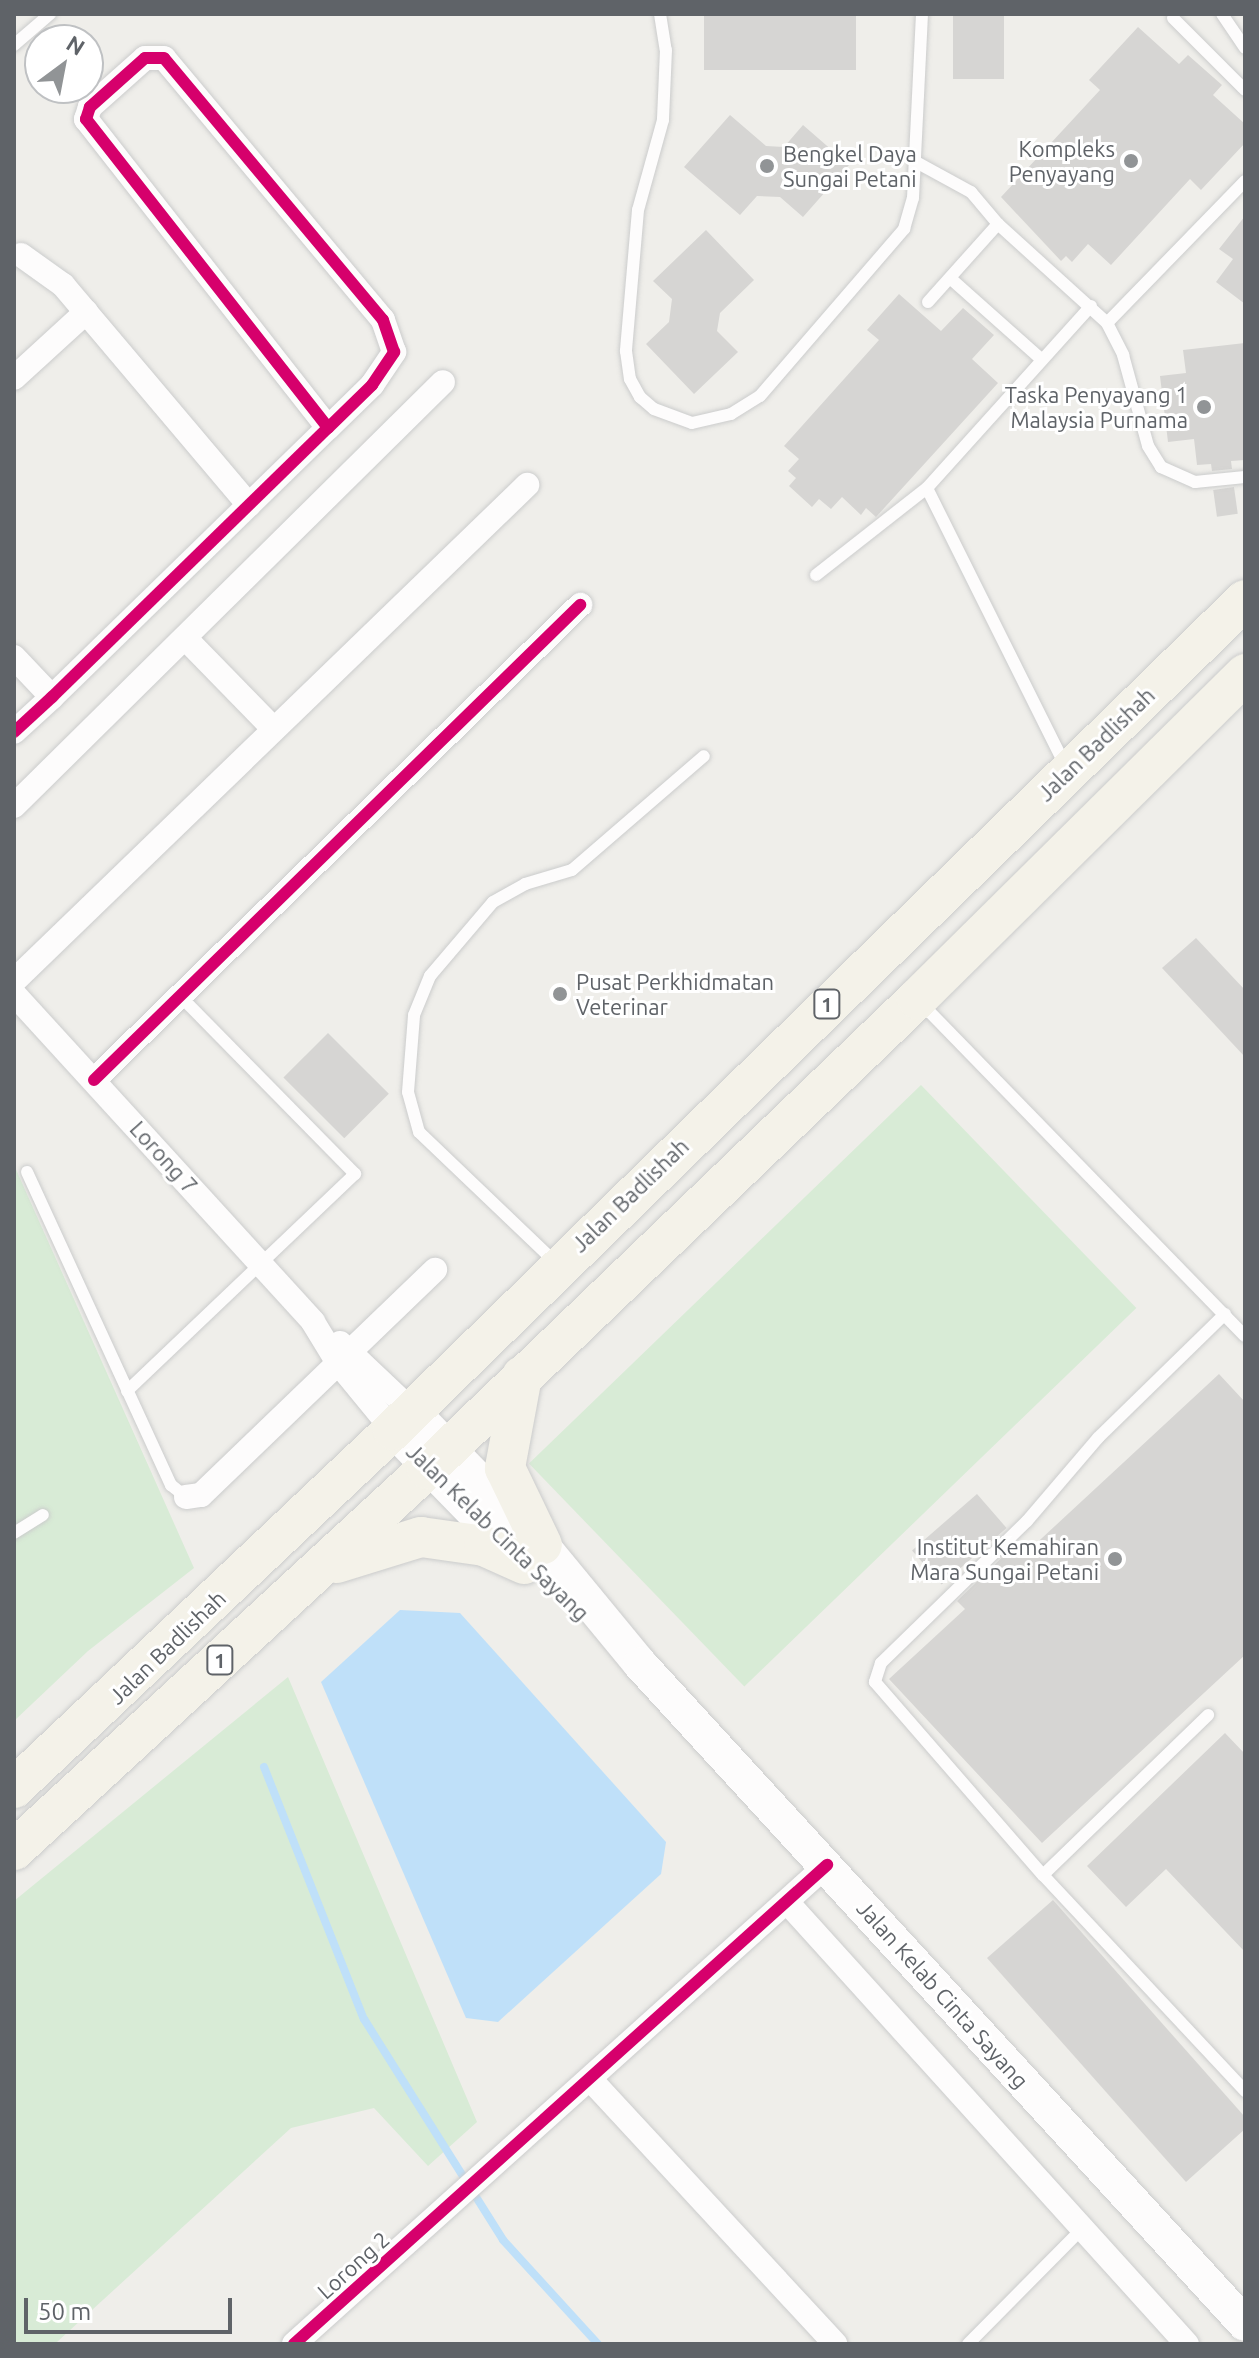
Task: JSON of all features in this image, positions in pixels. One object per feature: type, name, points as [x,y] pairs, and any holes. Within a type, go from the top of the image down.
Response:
[{"type":"main road","name":"Jalan Badlishah","points":[[14,1788],[403,1421],[558,1265],[1245,600]]},
{"type":"main road","name":"Jalan Badlishah","points":[[14,1850],[438,1457],[917,999],[1245,674]]},
{"type":"main road","points":[[318,1569],[421,1537],[533,1554],[505,1468],[522,1376]]},
{"type":"main road","name":"Jalan Kelab Cinta Sayang","points":[[403,1421],[640,1664],[1245,2324]]},
{"type":"street","points":[[14,732],[328,428],[386,368],[394,352],[392,336],[164,58],[145,58],[90,107],[86,119],[328,428]]},
{"type":"street","points":[[21,255],[63,285],[249,505]]},
{"type":"street","points":[[14,378],[86,312]]},
{"type":"street","points":[[14,806],[443,382]]},
{"type":"street","points":[[14,981],[527,485]]},
{"type":"street","points":[[94,1080],[580,605]]},
{"type":"street","points":[[186,639],[273,728]]},
{"type":"street","points":[[14,657],[52,697]]},
{"type":"street","name":"Lorong 7","points":[[14,994],[403,1421]]},
{"type":"street","points":[[186,1497],[201,1495],[435,1270]]},
{"type":"street","name":"Lorong 2","points":[[294,2344],[827,1865]]},
{"type":"street","points":[[787,1902],[1187,2344]]},
{"type":"street","points":[[590,2079],[835,2344]]},
{"type":"lane","points":[[14,45],[50,14]]},
{"type":"lane","points":[[660,14],[666,50],[663,120],[638,210],[626,328],[630,379],[654,409],[692,423],[731,414],[760,396],[892,247],[910,215],[916,162],[922,14]]},
{"type":"lane","points":[[1222,14],[1245,48]]},
{"type":"lane","points":[[1173,18],[1245,90]]},
{"type":"lane","points":[[916,162],[954,179],[998,224],[1107,323],[1123,355],[1148,446],[1161,467],[1195,482],[1245,477]]},
{"type":"lane","points":[[1107,323],[1245,181]]},
{"type":"lane","points":[[928,302],[998,224]]},
{"type":"lane","points":[[950,278],[1042,360]]},
{"type":"lane","points":[[816,575],[927,488],[1091,306]]},
{"type":"lane","points":[[927,488],[1068,771]]},
{"type":"lane","points":[[558,1265],[419,1132],[408,1092],[414,1015],[430,976],[493,902],[525,884],[572,870],[704,756]]},
{"type":"lane","points":[[127,1391],[355,1174],[180,996]]},
{"type":"lane","points":[[917,999],[1245,1336]]},
{"type":"lane","points":[[27,1172],[171,1485],[186,1497]]},
{"type":"lane","points":[[1225,1314],[1098,1438],[1027,1521],[881,1663],[875,1675],[878,1690],[1043,1875],[1245,2091]]},
{"type":"lane","points":[[14,1533],[43,1515]]},
{"type":"lane","points":[[1043,1875],[1208,1715]]},
{"type":"lane","points":[[968,2344],[1082,2229]]},
{"type":"green space","points":[[921,1085],[1136,1308],[744,1687],[529,1464]]},
{"type":"green space","points":[[14,1165],[194,1568],[88,1651],[14,1721]]},
{"type":"green space","points":[[288,1677],[477,2122],[428,2166],[374,2108],[291,2128],[57,2342],[14,2344],[14,1901]]},
{"type":"water","points":[[400,1610],[460,1613],[666,1842],[661,1874],[498,2022],[466,2018],[321,1682]]},
{"type":"building","name":"Bengkel Daya Sungai Petani","points":[[704,14],[856,14],[856,70],[704,70]]},
{"type":"building","points":[[953,14],[1004,14],[1004,79],[953,79]]},
{"type":"building","name":"Kompleks Penyayang","points":[[1138,27],[1179,64],[1188,55],[1222,85],[1213,95],[1245,124],[1245,143],[1201,190],[1190,179],[1111,265],[1088,244],[1072,262],[1066,256],[1061,261],[1001,197],[1100,90],[1089,80]]},
{"type":"building","name":"Bengkel Daya Sungai Petani","points":[[730,115],[766,146],[784,147],[803,125],[849,165],[803,217],[780,197],[757,196],[740,215],[684,167]]},
{"type":"building","points":[[1245,216],[1245,304],[1216,282],[1233,259],[1219,249]]},
{"type":"building","points":[[706,230],[754,280],[720,313],[717,331],[738,352],[694,394],[646,344],[669,322],[672,299],[653,281]]},
{"type":"building","points":[[899,294],[941,331],[963,308],[994,335],[972,359],[998,383],[876,517],[866,508],[861,515],[842,497],[831,509],[819,499],[812,507],[789,486],[796,478],[788,471],[799,459],[784,446],[879,340],[867,330]]},
{"type":"building","name":"Taska Penyayang 1 Malaysia Purnama","points":[[1245,343],[1245,460],[1231,461],[1232,469],[1212,471],[1211,464],[1197,465],[1194,439],[1168,442],[1160,376],[1186,373],[1183,350]]},
{"type":"building","points":[[1234,487],[1238,514],[1217,517],[1213,490]]},
{"type":"building","points":[[1196,938],[1245,990],[1245,1057],[1162,968]]},
{"type":"building","points":[[328,1033],[389,1094],[344,1138],[283,1078]]},
{"type":"building","points":[[1219,1374],[1245,1402],[1245,1655],[1042,1843],[889,1679],[965,1609],[957,1601],[1019,1541],[1028,1551]]},
{"type":"building","points":[[977,1494],[1007,1528],[942,1584],[912,1550]]},
{"type":"building","points":[[1225,1733],[1245,1754],[1245,1952],[1166,1869],[1126,1907],[1087,1866]]},
{"type":"building","points":[[1053,1900],[1245,2117],[1245,2129],[1186,2182],[987,1958]]},
{"type":"waterway","points":[[264,1767],[364,2019],[503,2240],[598,2344]]},
{"type":"cycle path","points":[[14,732],[52,697],[328,428],[372,385],[394,352],[383,320],[164,58],[145,58],[90,107],[86,119],[328,428]]},
{"type":"cycle path","points":[[94,1080],[580,605]]},
{"type":"cycle path","points":[[294,2344],[827,1865]]},
{"type":"place","name":"Kompleks Penyayang","points":[[1131,161]]},
{"type":"place","name":"Bengkel Daya Sungai Petani","points":[[767,166]]},
{"type":"place","name":"Taska Penyayang 1 Malaysia Purnama","points":[[1204,407]]},
{"type":"place","name":"Pusat Perkhidmatan Veterinar","points":[[560,994]]},
{"type":"place","name":"Institut Kemahiran Mara Sungai Petani","points":[[1115,1559]]}]
